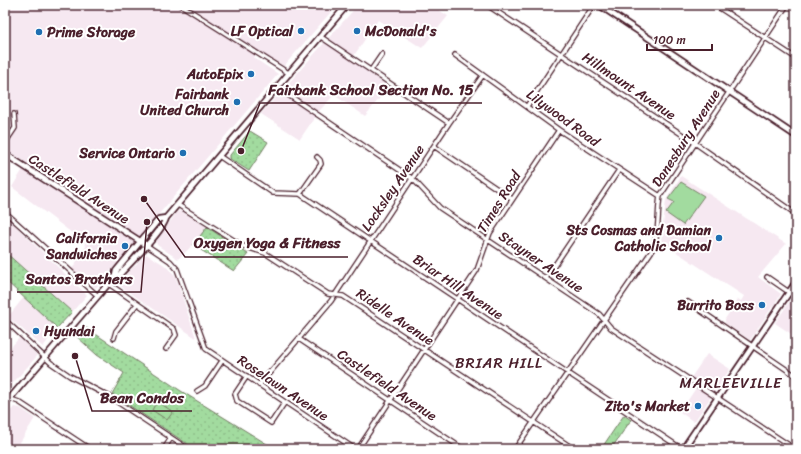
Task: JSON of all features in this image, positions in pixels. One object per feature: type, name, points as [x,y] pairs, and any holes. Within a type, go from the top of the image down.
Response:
[{"type":"main road","points":[[115,276],[119,275],[146,245],[165,222],[166,218],[290,74],[347,5]]},
{"type":"main road","points":[[599,5],[796,136]]},
{"type":"main road","name":"Castlefield Avenue","points":[[5,154],[146,245]]},
{"type":"main road","points":[[5,404],[7,398],[109,284],[115,276],[116,271],[139,241],[159,219],[166,218]]},
{"type":"main road","points":[[683,449],[796,282]]},
{"type":"street","points":[[181,5],[290,74]]},
{"type":"street","name":"Hillmount Avenue","points":[[487,5],[695,143],[796,214]]},
{"type":"street","points":[[527,106],[594,5]]},
{"type":"street","points":[[715,5],[796,58]]},
{"type":"street","name":"Danesbury Avenue","points":[[515,449],[566,372],[604,322],[653,247],[656,237],[657,212],[660,196],[787,5]]},
{"type":"street","points":[[321,36],[449,123]]},
{"type":"street","points":[[371,70],[382,54]]},
{"type":"street","name":"Lilywood Road","points":[[455,55],[559,130],[660,196]]},
{"type":"street","name":"Locksley Avenue","points":[[259,385],[335,295],[449,123],[483,75]]},
{"type":"street","name":"Stayner Avenue","points":[[278,88],[413,179],[440,208],[599,314],[604,322],[611,328],[795,449]]},
{"type":"street","points":[[5,143],[15,128],[14,114]]},
{"type":"street","name":"Times Road","points":[[358,449],[477,270],[488,239],[512,199],[559,130]]},
{"type":"street","points":[[434,146],[512,199]]},
{"type":"street","points":[[219,156],[274,193],[300,194],[321,164],[317,157]]},
{"type":"street","points":[[546,278],[619,170]]},
{"type":"street","name":"Briar Hill Avenue","points":[[300,194],[457,300],[683,449]]},
{"type":"street","name":"Ridelle Avenue","points":[[178,205],[243,246],[265,253],[328,294],[343,296],[574,449]]},
{"type":"street","points":[[5,212],[98,296]]},
{"type":"street","name":"Castlefield Avenue","points":[[146,245],[170,261],[177,269],[202,341]]},
{"type":"street","points":[[767,277],[796,297]]},
{"type":"street","points":[[109,284],[174,329],[176,335],[166,349]]},
{"type":"street","points":[[688,302],[796,376]]},
{"type":"street","points":[[114,338],[116,331],[137,304]]},
{"type":"street","points":[[5,320],[45,357],[70,376],[110,397],[188,449]]},
{"type":"street","name":"Castlefield Avenue","points":[[299,339],[463,449]]},
{"type":"street","name":"Roselawn Avenue","points":[[202,341],[206,349],[222,361],[248,376],[259,385],[355,449]]},
{"type":"street","points":[[197,391],[204,386],[222,361]]},
{"type":"street","points":[[248,376],[235,394],[236,399],[271,423],[285,402]]},
{"type":"street","points":[[7,398],[19,402],[90,449]]},
{"type":"street","points":[[164,449],[171,438]]},
{"type":"shaded area","points":[[5,5],[337,5],[284,66],[258,51],[254,58],[278,74],[96,288],[72,269],[86,246],[85,243],[12,187],[27,163],[5,149]]},
{"type":"shaded area","points":[[358,5],[431,5],[448,16],[422,48],[378,20],[351,60],[389,87],[365,116],[334,95],[319,111],[300,139],[261,114]]},
{"type":"shaded area","name":"Sts Cosmas and Damian Catholic School","points":[[681,176],[786,244],[758,277],[781,294],[750,340],[725,323],[725,319],[738,299],[741,301],[744,296],[661,242],[666,200]]},
{"type":"shaded area","points":[[181,211],[207,227],[193,245],[178,259],[157,245],[156,242],[177,212]]},
{"type":"shaded area","points":[[8,219],[87,295],[72,312],[5,252],[5,221]]},
{"type":"shaded area","points":[[146,254],[163,264],[175,275],[196,338],[120,286],[120,281]]},
{"type":"shaded area","points":[[24,297],[57,328],[43,347],[8,317]]},
{"type":"shaded area","points":[[792,298],[796,300],[796,337],[775,323]]},
{"type":"shaded area","points":[[19,338],[37,356],[5,392],[5,354]]},
{"type":"shaded area","points":[[707,354],[730,369],[694,422],[680,412],[696,388],[688,382]]},
{"type":"shaded area","points":[[14,407],[20,408],[35,418],[16,449],[5,449],[5,417]]},
{"type":"green space","points":[[250,131],[268,142],[249,171],[230,159],[230,155]]},
{"type":"green space","points":[[681,182],[704,196],[683,225],[666,213],[674,202],[668,199]]},
{"type":"green space","points":[[207,227],[248,254],[234,271],[193,245]]},
{"type":"green space","points":[[5,252],[72,312],[57,328],[5,280]]},
{"type":"green space","points":[[85,327],[181,391],[275,449],[195,449],[112,394],[124,373],[97,355],[75,335]]},
{"type":"green space","points":[[157,401],[173,412],[167,420],[152,410]]},
{"type":"green space","points":[[624,415],[631,420],[611,449],[601,449]]},
{"type":"place","name":"LF Optical","points":[[301,31]]},
{"type":"place","name":"McDonald's","points":[[357,31]]},
{"type":"place","name":"Prime Storage","points":[[39,32]]},
{"type":"place","name":"AutoEpix","points":[[251,74]]},
{"type":"place","name":"Fairbank United Church","points":[[237,102]]},
{"type":"place","name":"Fairbank School Section No. 15","points":[[241,151]]},
{"type":"place","name":"Service Ontario","points":[[183,153]]},
{"type":"place","name":"Oxygen Yoga & Fitness","points":[[144,199]]},
{"type":"place","name":"Santos Brothers","points":[[147,222]]},
{"type":"place","name":"Sts Cosmas and Damian Catholic School","points":[[719,238]]},
{"type":"place","name":"California Sandwiches","points":[[125,246]]},
{"type":"place","name":"Burrito Boss","points":[[762,305]]},
{"type":"place","name":"Hyundai","points":[[36,331]]},
{"type":"place","name":"Bean Condos","points":[[75,356]]},
{"type":"place","name":"Zito's Market","points":[[698,406]]},
{"type":"district","name":"BRIAR HILL","points":[[499,363]]},
{"type":"district","name":"MARLEEVILLE","points":[[731,383]]}]
